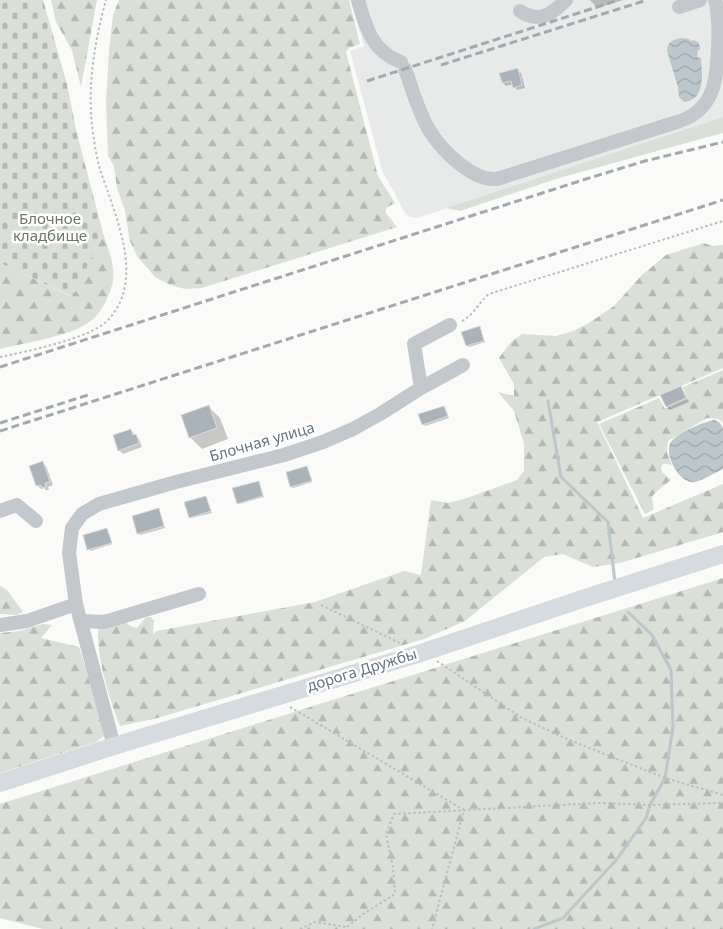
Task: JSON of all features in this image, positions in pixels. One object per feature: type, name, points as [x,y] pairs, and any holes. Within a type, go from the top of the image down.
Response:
[{"type":"main road","name":"дорога Дружбы","points":[[0,783],[114,746],[421,653],[723,554]]},
{"type":"street","points":[[358,0],[369,32],[377,47],[403,66],[426,126],[439,146],[449,156],[472,172],[483,178],[497,179],[675,123],[699,111],[713,89],[717,70],[718,20],[715,0]]},
{"type":"street","points":[[520,9],[532,18],[540,18],[550,13],[566,0]]},
{"type":"street","points":[[679,7],[700,0]]},
{"type":"street","points":[[420,388],[414,344],[450,325]]},
{"type":"street","name":"Блочная улица","points":[[76,604],[69,553],[70,536],[72,528],[82,514],[99,504],[176,482],[284,455],[323,442],[347,432],[380,414],[420,388],[463,365]]},
{"type":"street","points":[[0,510],[17,506],[36,521]]},
{"type":"street","points":[[81,621],[104,622],[198,594]]},
{"type":"street","points":[[0,625],[27,621],[76,604],[114,746]]},
{"type":"path","points":[[0,357],[80,336],[102,326],[114,312],[120,301],[126,281],[127,264],[122,238],[99,164],[91,112],[93,63],[106,0]]},
{"type":"path","points":[[450,325],[464,320],[474,313],[477,305],[489,294],[723,220]]},
{"type":"path","points":[[321,605],[421,653],[477,686],[494,700],[522,718],[567,739],[665,778],[723,795]]},
{"type":"path","points":[[288,706],[464,810]]},
{"type":"path","points":[[300,929],[316,922],[347,928],[363,914],[395,894],[393,867],[386,834],[394,814],[598,803],[650,805],[723,803]]},
{"type":"path","points":[[432,929],[464,810]]},
{"type":"shaded area","points":[[350,0],[723,0],[723,117],[417,218],[410,217],[405,213],[382,170],[350,51],[364,46]]},
{"type":"green space","name":"Блочное кладбище","points":[[0,0],[43,0],[67,84],[77,134],[103,233],[73,297],[0,263]]},
{"type":"green space","points":[[51,0],[97,0],[81,87],[72,50],[56,22]]},
{"type":"green space","points":[[119,0],[349,0],[360,44],[349,48],[346,52],[378,176],[395,203],[386,208],[386,213],[397,227],[202,288],[185,289],[170,285],[155,277],[137,256],[130,241],[125,211],[117,188],[114,166],[108,156],[106,102],[109,51],[113,15]]},
{"type":"green space","points":[[723,117],[723,133],[559,178],[460,211],[446,208]]},
{"type":"green space","points":[[103,233],[112,260],[113,277],[105,304],[98,314],[88,323],[70,332],[0,349],[0,263],[72,297]]},
{"type":"green space","points":[[704,243],[712,246],[723,245],[723,368],[597,422],[643,518],[723,484],[723,532],[620,563],[593,567],[563,554],[544,557],[465,621],[424,639],[154,719],[120,726],[101,662],[98,635],[99,624],[125,622],[137,628],[146,617],[151,617],[154,621],[153,634],[157,631],[315,602],[404,571],[421,575],[431,500],[448,503],[464,499],[517,480],[524,471],[524,444],[514,411],[498,392],[514,396],[514,384],[499,358],[511,342],[522,334],[556,336],[573,331],[589,323],[614,306],[642,275],[666,255]]},
{"type":"green space","points":[[723,370],[723,423],[718,419],[707,418],[668,441],[667,453],[672,465],[663,464],[661,467],[662,472],[671,480],[652,497],[653,510],[645,514],[599,424],[659,398],[665,409],[688,399],[683,387]]},
{"type":"green space","points":[[723,578],[723,929],[43,929],[0,918],[0,804]]},
{"type":"green space","points":[[0,586],[7,590],[23,612],[16,615],[0,614]]},
{"type":"green space","points":[[43,624],[52,625],[41,638],[79,647],[106,731],[103,737],[96,742],[0,773],[0,633],[20,631]]},
{"type":"water","points":[[681,38],[698,42],[700,50],[698,50],[697,57],[701,58],[702,71],[699,91],[691,100],[684,102],[679,97],[678,87],[667,51],[668,45],[671,42]]},
{"type":"water","points":[[715,420],[723,428],[723,469],[698,481],[689,482],[678,474],[674,467],[669,453],[671,442],[692,428]]},
{"type":"building","points":[[518,68],[522,85],[513,88],[511,81],[502,83],[499,73]]},
{"type":"building","points":[[480,326],[484,341],[466,346],[461,332]]},
{"type":"building","points":[[681,386],[686,398],[666,407],[660,395]]},
{"type":"building","points":[[209,405],[217,428],[189,438],[181,415]]},
{"type":"building","points":[[444,406],[448,416],[422,425],[418,414]]},
{"type":"building","points":[[131,429],[133,435],[136,434],[139,443],[118,451],[113,435]]},
{"type":"building","points":[[43,461],[50,482],[45,483],[46,486],[42,488],[41,485],[36,486],[29,466]]},
{"type":"building","points":[[307,466],[312,481],[290,487],[286,472]]},
{"type":"building","points":[[259,481],[263,496],[237,504],[232,488]]},
{"type":"building","points":[[206,496],[211,511],[189,518],[184,502]]},
{"type":"building","points":[[159,508],[164,526],[137,534],[132,516]]},
{"type":"building","points":[[107,528],[112,543],[87,550],[83,535]]},
{"type":"waterway","points":[[548,401],[561,477],[608,522],[615,583]]},
{"type":"waterway","points":[[534,929],[563,918],[617,859],[646,818],[650,805],[665,778],[673,727],[671,670],[652,635],[628,612]]},
{"type":"railway","points":[[367,81],[619,0]]},
{"type":"railway","points":[[441,65],[647,0]]},
{"type":"railway","points":[[0,367],[586,179],[645,161],[723,142]]},
{"type":"railway","points":[[0,431],[723,200]]},
{"type":"railway","points":[[0,423],[88,395]]}]
